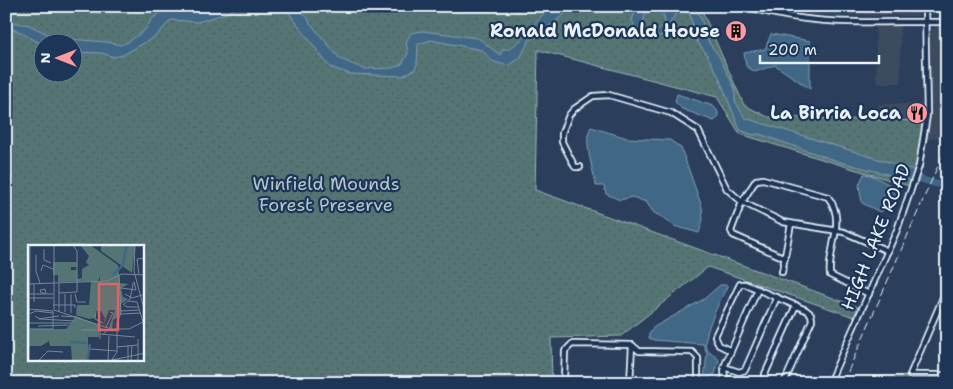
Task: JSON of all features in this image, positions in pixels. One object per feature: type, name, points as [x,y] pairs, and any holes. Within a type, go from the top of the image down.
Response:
[{"type":"street","points":[[746,6],[779,16],[804,19],[947,22]]},
{"type":"street","name":"HIGH LAKE ROAD","points":[[829,383],[888,251],[918,170],[927,115],[925,6]]},
{"type":"street","points":[[580,167],[575,166],[563,146],[563,129],[574,109],[593,96],[606,95],[671,113],[698,130],[727,189],[742,202],[791,224],[850,234],[888,251]]},
{"type":"street","points":[[785,258],[733,235],[731,226],[742,202],[753,182],[759,179],[828,196],[832,204],[838,231],[830,275],[869,294]]},
{"type":"street","points":[[782,272],[791,224]]},
{"type":"street","points":[[731,351],[719,345],[716,334],[738,286],[745,284],[809,312],[812,320],[784,383]]},
{"type":"street","points":[[944,382],[946,376],[910,375],[947,288]]},
{"type":"street","points":[[725,381],[724,367],[758,289]]},
{"type":"street","points":[[724,367],[739,372],[745,370],[777,297]]},
{"type":"street","points":[[766,383],[765,374],[796,305]]},
{"type":"street","points":[[566,381],[565,351],[572,344],[632,345],[639,351],[692,352],[698,358],[698,383]]},
{"type":"street","points":[[630,383],[632,345]]},
{"type":"street","points":[[715,383],[725,381],[743,383]]},
{"type":"shaded area","points":[[195,6],[238,6],[227,13],[198,22],[171,20],[156,36],[123,55],[114,57],[102,53],[82,52],[82,40],[120,45],[144,31],[152,19],[160,13],[169,9],[179,10]]},
{"type":"shaded area","points":[[284,6],[295,6],[307,17],[340,59],[364,69],[393,68],[402,64],[408,53],[406,42],[411,33],[423,31],[478,38],[500,55],[503,49],[509,49],[522,39],[550,6],[574,6],[539,35],[530,39],[520,58],[508,66],[492,61],[482,50],[431,40],[418,44],[415,69],[403,76],[350,74],[330,67]]},
{"type":"shaded area","points":[[639,6],[647,6],[644,24],[648,34],[654,33],[661,28],[665,21],[663,14],[666,6],[693,7],[700,16],[709,43],[719,56],[735,89],[735,101],[745,118],[914,170],[910,180],[840,162],[759,134],[753,135],[740,130],[718,75],[697,41],[690,15],[685,9],[678,10],[663,35],[643,40],[636,33],[632,19]]},
{"type":"shaded area","points":[[758,6],[922,6],[922,9],[918,16],[812,15],[784,13]]},
{"type":"shaded area","points":[[6,21],[29,25],[43,32],[32,32],[32,39],[16,30],[6,30]]},
{"type":"shaded area","points":[[875,22],[900,22],[901,83],[877,83]]},
{"type":"shaded area","points":[[947,25],[947,134],[945,137],[927,139],[930,117],[930,34],[935,26]]},
{"type":"shaded area","points":[[771,34],[810,41],[810,89],[775,65],[755,72],[746,66],[744,53],[765,49]]},
{"type":"shaded area","points":[[677,94],[713,106],[717,110],[719,117],[714,121],[682,109],[675,102]]},
{"type":"shaded area","points":[[879,104],[924,104],[923,121],[879,120]]},
{"type":"shaded area","points":[[591,127],[627,138],[670,140],[681,148],[702,207],[703,219],[699,233],[674,226],[666,219],[654,213],[646,202],[632,197],[620,200],[606,194],[604,186],[596,186],[588,148]]},
{"type":"shaded area","points":[[864,174],[871,175],[896,188],[892,202],[880,212],[862,203],[859,185]]},
{"type":"shaded area","points":[[720,285],[727,285],[727,287],[713,317],[706,342],[707,349],[719,360],[715,374],[704,381],[707,353],[703,344],[654,340],[649,338],[649,334],[654,327],[704,299]]},
{"type":"green space","name":"Winfield Mounds Forest Preserve","points":[[6,6],[700,6],[744,105],[768,117],[923,121],[918,158],[909,186],[740,134],[717,97],[538,50],[535,190],[858,307],[854,317],[708,267],[621,336],[551,338],[552,383],[6,383]]},
{"type":"green space","points":[[947,377],[947,383],[851,383],[853,379]]},
{"type":"waterway","points":[[903,174],[947,187]]},
{"type":"railway","points":[[843,383],[947,145]]},
{"type":"place","name":"Ronald McDonald House","points":[[736,31]]},
{"type":"place","name":"La Birria Loca","points":[[917,113]]}]
